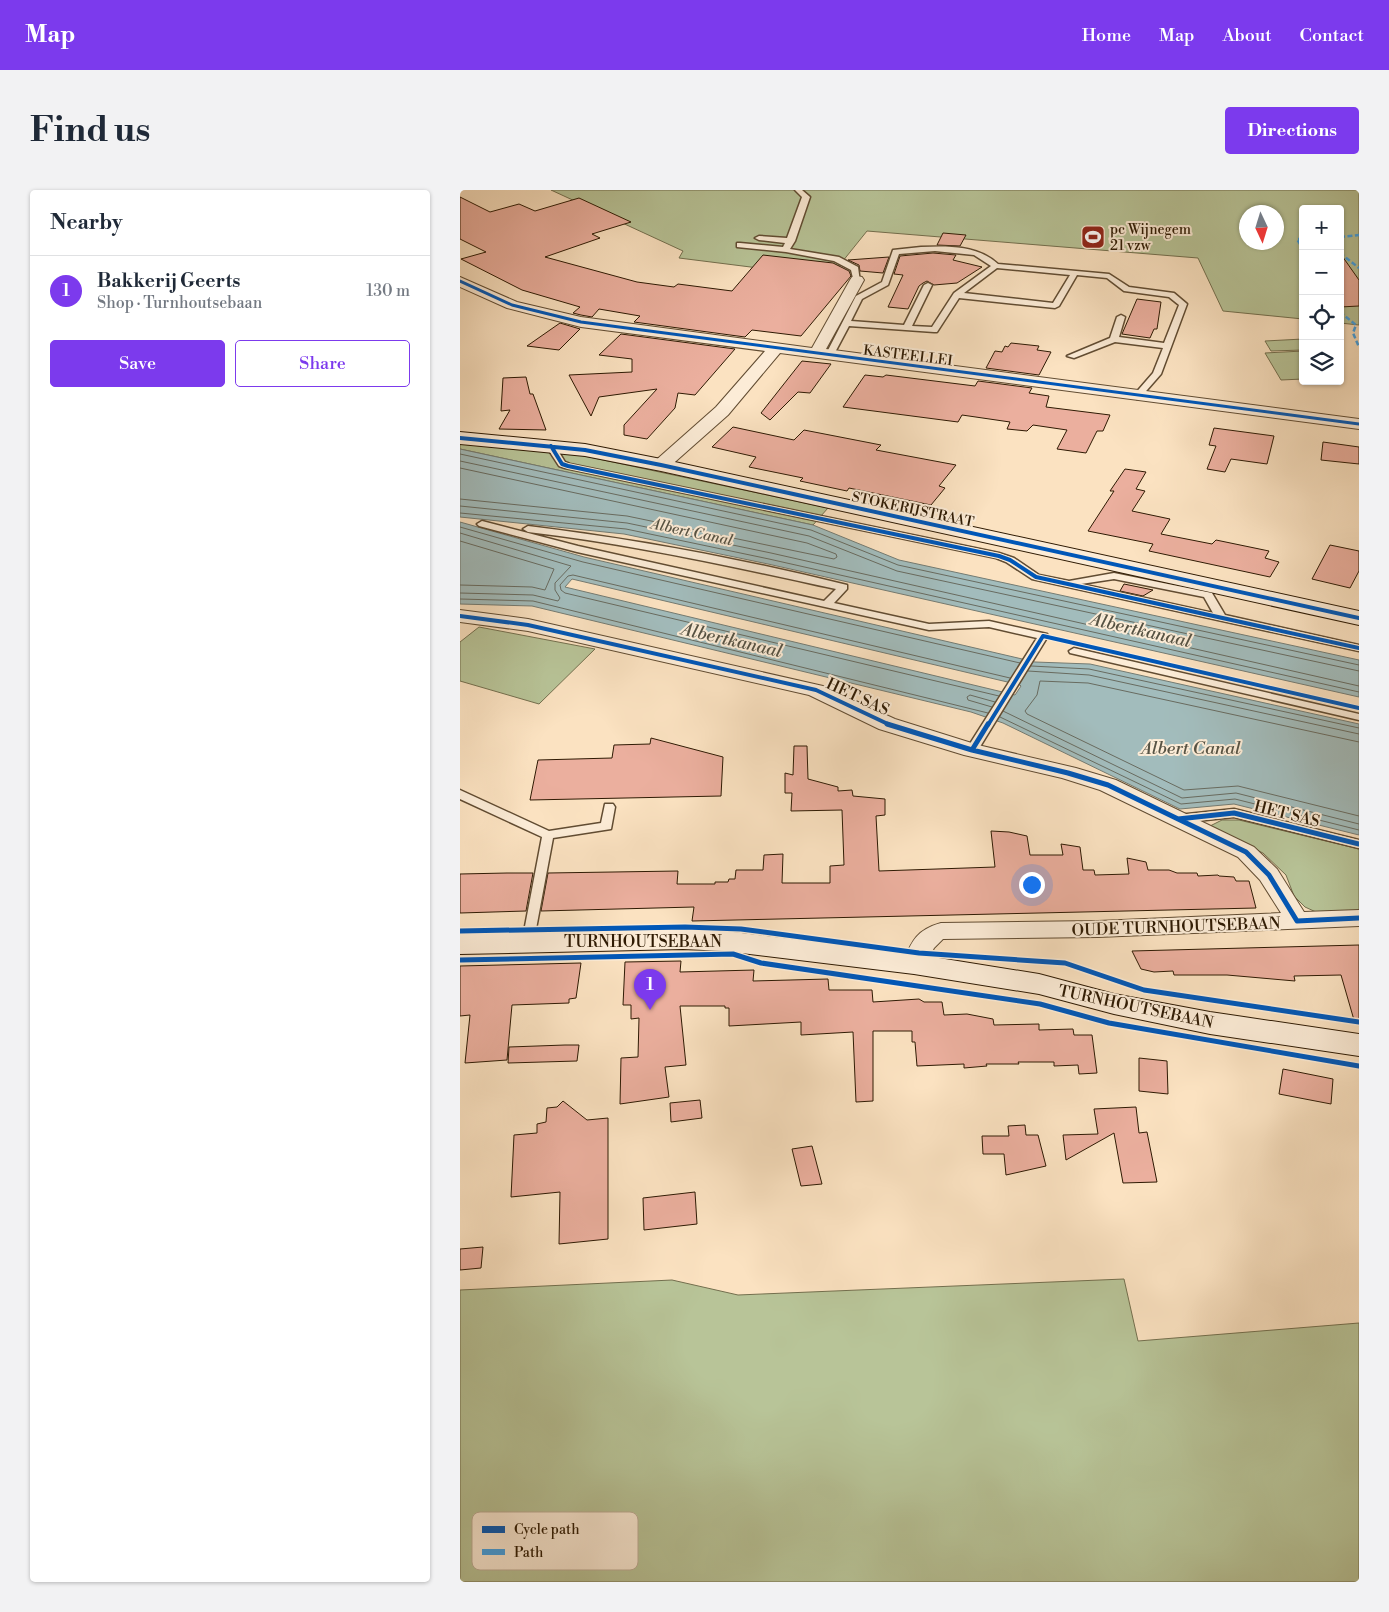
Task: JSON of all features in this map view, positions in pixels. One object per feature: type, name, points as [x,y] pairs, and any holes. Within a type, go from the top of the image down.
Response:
[{"type":"street","points":[[822,355],[857,280]]},
{"type":"street","name":"KASTEELLEI","points":[[460,281],[512,305],[581,322],[775,349],[1359,424]]},
{"type":"street","points":[[661,465],[722,411],[775,349]]},
{"type":"street","name":"STOKERIJSTRAAT","points":[[460,438],[586,450],[661,465],[1359,618]]},
{"type":"street","name":"HET SAS","points":[[460,616],[528,625],[816,690],[887,724],[972,750],[1068,773],[1108,785],[1246,852],[1259,862],[1272,878],[1296,921]]},
{"type":"street","name":"OUDE TURNHOUTSEBAAN","points":[[914,964],[925,940],[935,932],[1022,932],[1359,918]]},
{"type":"street","name":"TURNHOUTSEBAAN","points":[[460,944],[697,939],[914,964],[1039,984],[1114,1004],[1210,1023],[1359,1044]]},
{"type":"lane","points":[[786,250],[791,242],[806,197],[798,190]]},
{"type":"lane","points":[[786,218],[797,223]]},
{"type":"lane","points":[[759,238],[791,242]]},
{"type":"lane","points":[[740,245],[786,250],[843,262],[854,269],[857,280]]},
{"type":"lane","points":[[822,355],[846,322],[858,298],[885,282],[896,252],[930,249],[961,250],[990,259],[996,266]]},
{"type":"lane","points":[[846,322],[934,330],[957,295],[980,276],[996,266],[1108,276],[1127,289],[1171,295],[1183,304],[1157,374],[1137,396]]},
{"type":"lane","points":[[957,295],[1056,306],[1075,273]]},
{"type":"lane","points":[[908,328],[928,285]]},
{"type":"lane","points":[[1114,339],[1121,316]]},
{"type":"lane","points":[[1071,356],[1114,339],[1168,346]]},
{"type":"lane","points":[[551,446],[562,464],[568,466],[1005,557],[1032,575],[1359,648]]},
{"type":"lane","points":[[828,603],[843,587],[661,548],[596,537],[482,524],[645,564],[828,603],[929,627],[989,624],[1043,636],[972,750]]},
{"type":"lane","points":[[645,564],[661,548]]},
{"type":"lane","points":[[1065,583],[1114,576],[1208,595],[1221,617]]},
{"type":"lane","points":[[1074,651],[1359,718]]},
{"type":"lane","points":[[460,794],[548,835],[607,826],[609,807]]},
{"type":"lane","name":"HET SAS","points":[[1178,819],[1234,813],[1359,844]]},
{"type":"lane","points":[[528,942],[548,835]]},
{"type":"green space","name":"pc Wijnegem 21 vzw","points":[[551,190],[1359,190],[1359,325],[1344,323],[1344,205],[1299,205],[1299,319],[1223,311],[1198,258],[867,231],[830,277],[679,258],[683,251]]},
{"type":"green space","points":[[1299,339],[1299,350],[1271,351],[1265,341]]},
{"type":"green space","points":[[1299,351],[1299,379],[1281,380],[1265,353]]},
{"type":"green space","points":[[460,444],[580,455],[828,508],[813,525],[460,449]]},
{"type":"green space","points":[[479,627],[595,649],[539,704],[460,681],[460,642]]},
{"type":"green space","points":[[1222,820],[1239,820],[1359,849],[1359,911],[1316,912],[1305,907],[1294,896],[1286,875],[1263,853],[1208,827]]},
{"type":"green space","points":[[1124,1279],[1138,1341],[1359,1323],[1359,1582],[460,1582],[460,1290],[672,1280],[738,1295]]},
{"type":"water","name":"Albert Canal","points":[[460,449],[813,525],[899,560],[1359,660],[1359,697],[768,564],[624,534],[460,517]]},
{"type":"water","name":"Albert Canal","points":[[460,522],[584,557],[1035,662],[1090,664],[1359,724],[1359,835],[1234,804],[1180,809],[1003,723],[971,712],[532,606],[460,604]],"holes":[[[572,579],[1020,685],[1015,695],[565,587]]]},
{"type":"building","points":[[460,197],[490,212],[519,204],[535,211],[579,198],[631,222],[592,234],[600,238],[545,257],[637,282],[674,287],[678,284],[732,291],[763,255],[833,263],[849,271],[851,276],[801,336],[752,330],[745,337],[634,322],[640,316],[599,309],[592,317],[581,315],[573,313],[580,307],[522,290],[461,259],[486,252],[460,239]]},
{"type":"building","points":[[943,233],[966,235],[960,246],[937,245]]},
{"type":"building","points":[[933,253],[956,255],[953,260],[982,267],[957,283],[934,285],[927,281],[923,283],[919,286],[908,309],[888,307],[903,275],[894,274],[900,256]]},
{"type":"building","points":[[889,257],[883,273],[860,271],[859,265],[848,260]]},
{"type":"building","points":[[1344,259],[1359,280],[1359,306],[1344,307]]},
{"type":"building","points":[[1137,299],[1161,302],[1157,329],[1154,329],[1150,338],[1122,334]]},
{"type":"building","points":[[560,323],[580,329],[559,350],[527,346]]},
{"type":"building","points":[[621,334],[735,349],[695,395],[678,393],[675,408],[647,439],[624,435],[624,425],[657,389],[599,397],[591,416],[569,375],[632,372],[632,359],[599,355]]},
{"type":"building","points":[[1011,343],[1039,346],[1037,350],[1051,352],[1039,375],[986,368],[995,351],[1002,352],[1005,346],[1008,347]]},
{"type":"building","points":[[802,361],[831,364],[810,393],[798,392],[770,420],[761,413]]},
{"type":"building","points":[[865,375],[883,377],[886,375],[975,386],[978,381],[1032,388],[1029,393],[1049,396],[1046,407],[1110,415],[1103,431],[1097,431],[1086,453],[1057,449],[1067,430],[1033,425],[1027,431],[1007,429],[1010,422],[962,415],[958,422],[843,407]]},
{"type":"building","points":[[526,377],[530,394],[533,394],[546,430],[499,429],[510,410],[501,411],[503,378]]},
{"type":"building","points":[[733,427],[794,440],[804,430],[881,445],[876,450],[956,465],[939,486],[945,488],[931,505],[849,488],[847,491],[800,481],[803,478],[749,467],[756,457],[712,447]]},
{"type":"building","points":[[1214,428],[1274,436],[1267,464],[1231,459],[1225,472],[1207,469],[1216,446],[1209,445]]},
{"type":"building","points":[[1323,442],[1359,447],[1359,464],[1321,460]]},
{"type":"building","points":[[1125,469],[1146,472],[1136,489],[1145,491],[1132,511],[1170,519],[1161,534],[1212,544],[1216,540],[1269,551],[1265,558],[1279,562],[1270,577],[1149,551],[1153,544],[1088,531],[1114,491],[1110,491]]},
{"type":"building","points":[[1330,545],[1359,551],[1359,571],[1350,588],[1312,579]]},
{"type":"building","points":[[1124,584],[1153,590],[1143,596],[1120,591]]},
{"type":"building","points":[[651,738],[723,757],[721,796],[530,800],[538,760],[612,758],[614,745],[650,744]]},
{"type":"building","points":[[794,746],[807,746],[808,779],[838,787],[838,791],[852,790],[853,796],[885,799],[885,815],[876,816],[879,871],[995,867],[991,831],[1009,832],[1027,836],[1030,855],[1063,855],[1061,844],[1080,847],[1083,870],[1094,870],[1095,875],[1129,874],[1127,858],[1146,862],[1148,870],[1197,873],[1198,876],[1218,875],[1234,877],[1236,881],[1249,881],[1256,908],[692,921],[694,907],[541,911],[548,873],[678,871],[677,884],[715,884],[715,882],[728,882],[729,879],[735,879],[736,870],[763,870],[764,855],[783,854],[782,883],[830,883],[830,866],[844,865],[842,810],[791,811],[792,793],[785,793],[785,773],[793,775]]},
{"type":"building","points":[[533,873],[526,911],[460,913],[460,874]]},
{"type":"building","points":[[1359,945],[1359,1020],[1354,1020],[1341,975],[1294,976],[1295,981],[1227,975],[1174,975],[1173,971],[1154,972],[1141,969],[1132,951]]},
{"type":"building","points":[[681,961],[680,972],[754,970],[753,981],[828,979],[829,990],[872,990],[873,1002],[919,999],[924,1002],[942,1002],[944,1015],[967,1014],[993,1019],[994,1025],[1039,1024],[1039,1030],[1073,1029],[1074,1035],[1092,1035],[1097,1073],[1079,1074],[1078,1065],[1054,1066],[1054,1062],[986,1064],[987,1066],[964,1068],[964,1064],[917,1066],[915,1042],[912,1042],[912,1031],[873,1031],[873,1101],[856,1102],[853,1032],[801,1035],[801,1022],[729,1026],[729,1008],[725,1008],[725,1006],[680,1006],[686,1065],[665,1067],[669,1097],[620,1104],[621,1058],[638,1057],[639,1018],[631,1019],[631,1005],[623,1005],[625,962]]},
{"type":"building","points":[[581,963],[576,998],[569,999],[569,1003],[512,1005],[507,1060],[465,1063],[470,1015],[460,1016],[460,966]]},
{"type":"building","points":[[579,1045],[577,1061],[508,1063],[509,1047]]},
{"type":"building","points":[[1139,1058],[1167,1061],[1168,1094],[1139,1091]]},
{"type":"building","points":[[1283,1069],[1333,1079],[1331,1104],[1279,1094]]},
{"type":"building","points":[[700,1100],[702,1118],[671,1122],[670,1103]]},
{"type":"building","points":[[563,1101],[587,1120],[608,1118],[608,1239],[559,1244],[560,1192],[511,1197],[514,1135],[537,1133],[537,1124],[546,1122],[547,1108],[557,1107]]},
{"type":"building","points":[[1136,1107],[1139,1133],[1147,1132],[1157,1182],[1123,1183],[1114,1133],[1066,1160],[1063,1135],[1098,1134],[1094,1109]]},
{"type":"building","points":[[1025,1125],[1026,1135],[1038,1135],[1046,1166],[1006,1175],[1004,1154],[983,1154],[982,1136],[1009,1136],[1008,1126]]},
{"type":"building","points":[[812,1146],[822,1184],[801,1186],[792,1149]]},
{"type":"building","points":[[695,1192],[697,1224],[644,1230],[643,1198]]},
{"type":"building","points":[[483,1247],[481,1268],[460,1270],[460,1249]]},
{"type":"marked path","points":[[1344,237],[1359,235]]},
{"type":"marked path","points":[[1299,239],[1297,239],[1299,242]]},
{"type":"marked path","points":[[1344,255],[1359,268]]},
{"type":"marked path","points":[[1344,315],[1356,325],[1353,333],[1359,347]]},
{"type":"cycle path","points":[[460,281],[512,305],[581,322],[1359,424]]},
{"type":"cycle path","points":[[460,438],[585,450],[661,465],[1359,618]]},
{"type":"cycle path","points":[[551,446],[562,464],[568,466],[999,556],[1010,560],[1036,577],[1359,648]]},
{"type":"cycle path","points":[[460,616],[528,625],[816,690],[887,724],[972,750],[1068,773],[1108,785],[1246,852],[1269,875],[1297,921],[1359,918]]},
{"type":"cycle path","points":[[972,750],[1043,636],[1359,708]]},
{"type":"cycle path","points":[[1178,819],[1234,813],[1359,844]]},
{"type":"cycle path","points":[[460,931],[685,927],[741,929],[919,953],[1065,963],[1144,990],[1359,1022]]},
{"type":"cycle path","points":[[460,960],[733,954],[761,963],[1040,1004],[1109,1023],[1359,1066]]},
{"type":"place","name":"pc Wijnegem 21 vzw","points":[[1093,237]]},
{"type":"place","name":"Bakkerij Geerts","points":[[650,1010]]},
{"type":"water label","name":"Albertkanaal","points":[[1141,630]]},
{"type":"water label","name":"Albertkanaal","points":[[732,640]]}]
